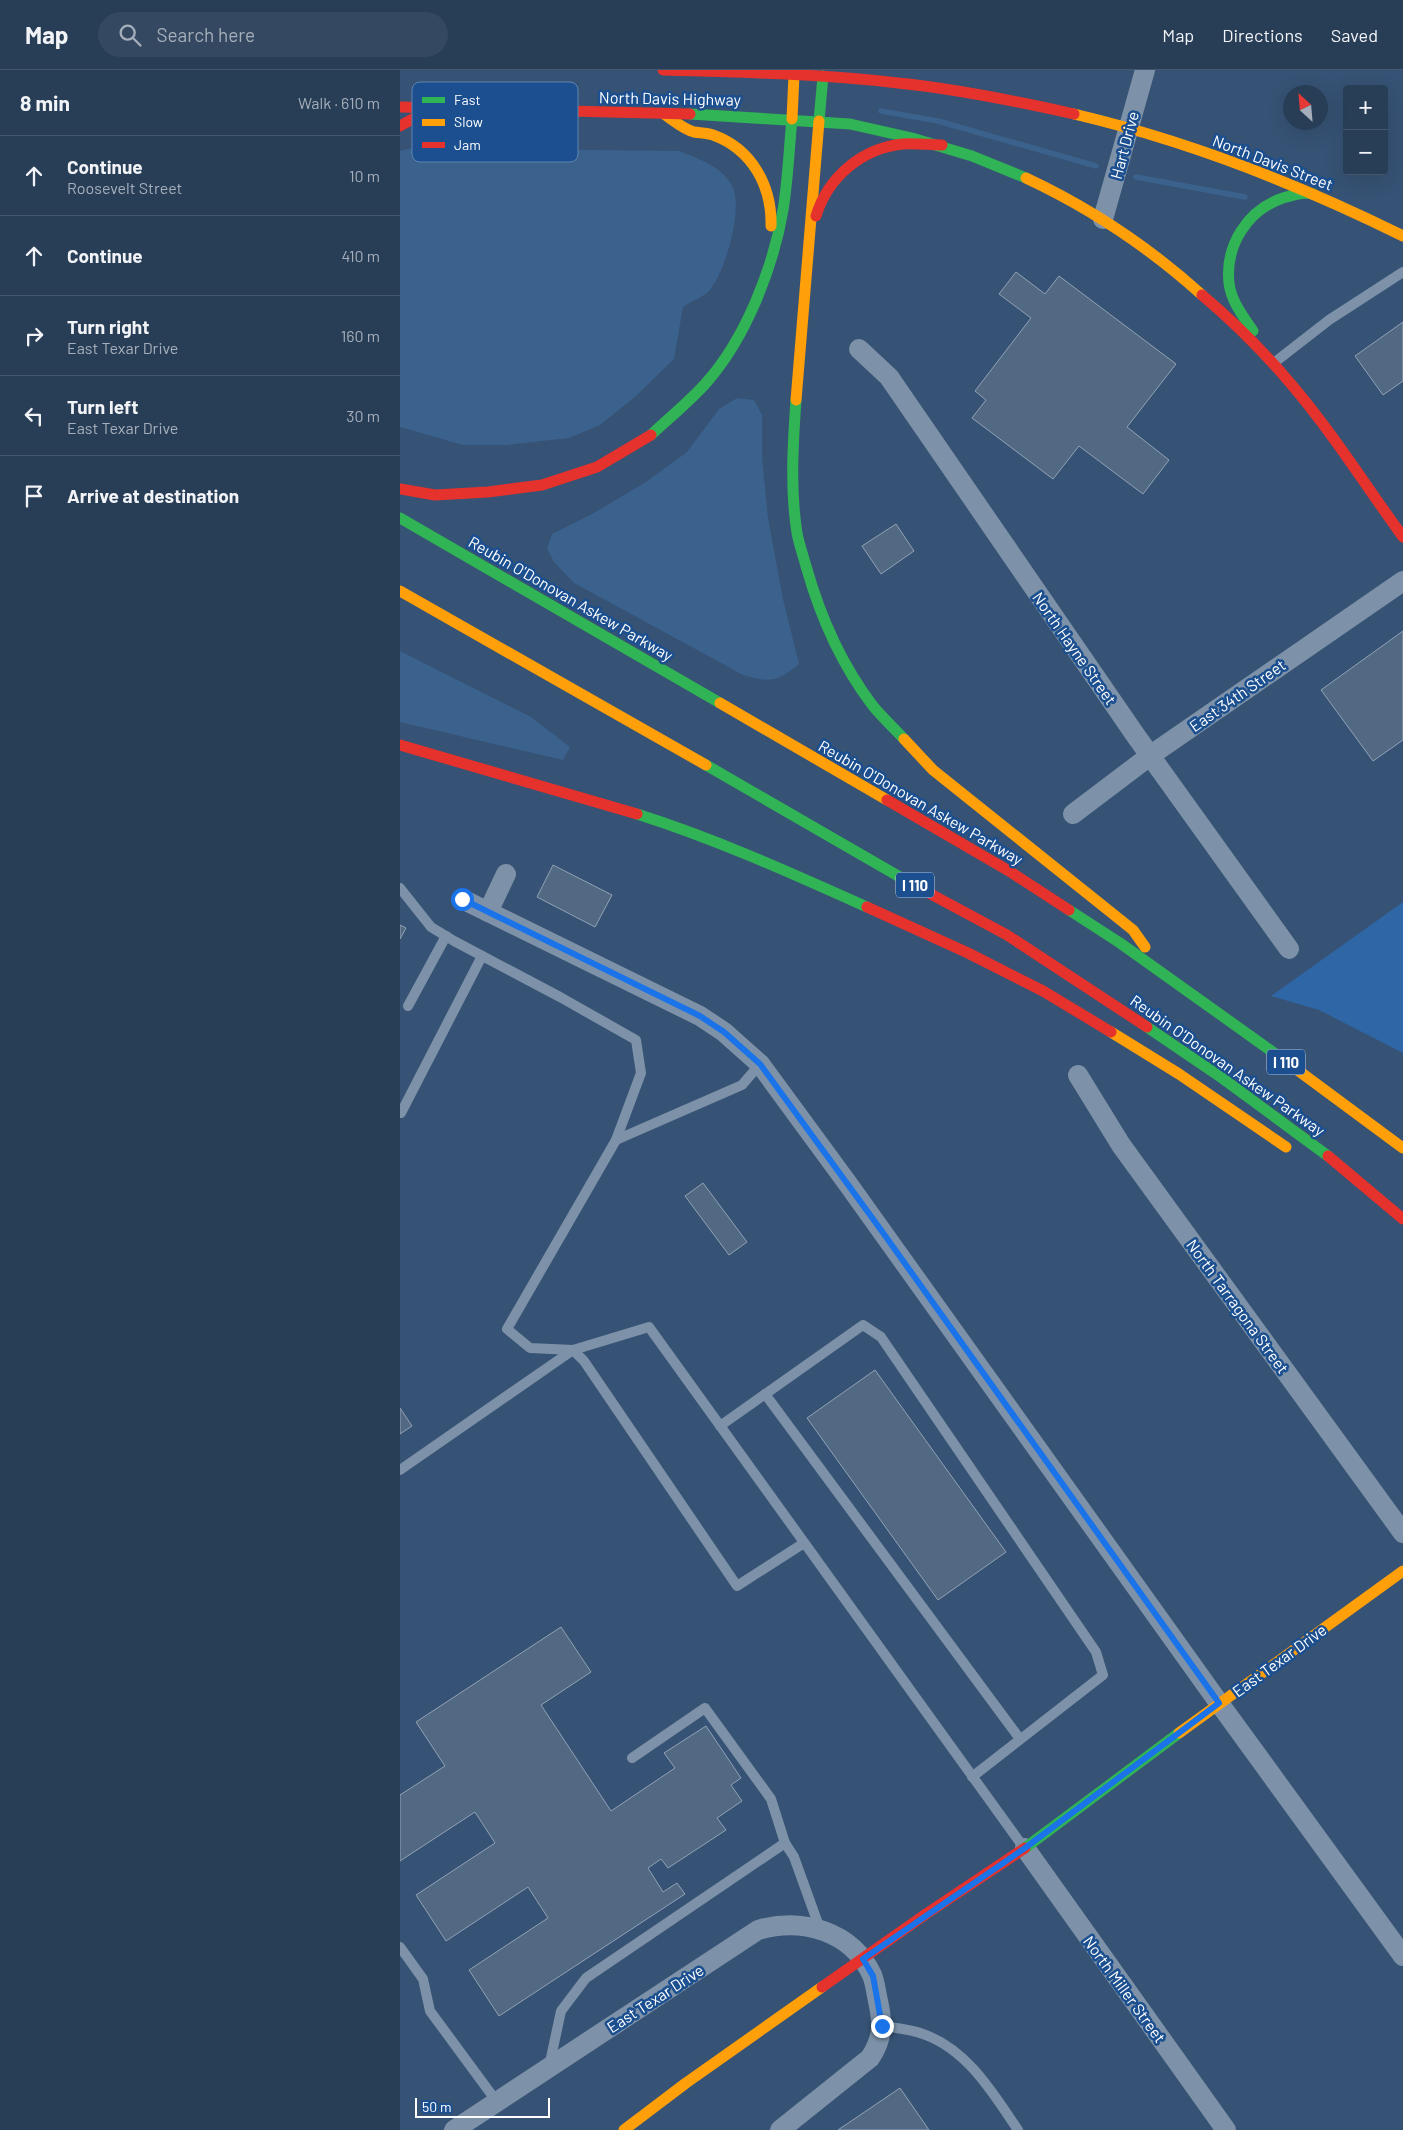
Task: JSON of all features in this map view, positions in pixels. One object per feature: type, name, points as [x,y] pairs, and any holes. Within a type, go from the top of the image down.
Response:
[{"type":"main road","name":"North Davis Highway","points":[[662,70],[823,73],[950,90],[1036,106],[1128,128]]},
{"type":"main road","points":[[400,489],[435,495],[488,492],[542,485],[597,467],[649,437],[706,383],[726,357],[743,328],[768,268],[783,210],[792,119],[794,72]]},
{"type":"main road","points":[[823,73],[793,439],[793,484],[797,533],[823,617],[838,651],[873,706],[933,770],[1132,930],[1168,978]]},
{"type":"main road","name":"North Davis Highway","points":[[578,112],[748,116],[819,121],[869,128],[942,145]]},
{"type":"main road","points":[[664,114],[692,131],[713,135],[729,144],[748,158],[758,170],[767,191],[772,219],[768,268]]},
{"type":"main road","points":[[400,126],[412,119]]},
{"type":"main road","name":"North Davis Street","points":[[1128,128],[1194,148],[1317,195],[1403,236]]},
{"type":"main road","points":[[809,232],[824,195],[838,177],[864,156],[878,149],[902,144],[942,145],[1005,168],[1062,196],[1103,219],[1198,290],[1274,364],[1310,408],[1403,537]]},
{"type":"main road","points":[[1274,364],[1238,308],[1229,284],[1228,266],[1232,248],[1240,232],[1251,217],[1265,206],[1281,198],[1299,194],[1317,195]]},
{"type":"main road","name":"Reubin O'Donovan Askew Parkway","points":[[400,518],[1009,871],[1120,943],[1309,1078],[1403,1148]]},
{"type":"main road","name":"Reubin O'Donovan Askew Parkway","points":[[400,591],[633,722],[866,858],[1007,936],[1118,1007],[1222,1078],[1332,1158],[1403,1219]]},
{"type":"main road","points":[[400,745],[492,770],[671,825],[753,856],[959,949],[1043,991],[1101,1025],[1179,1074],[1295,1153]]},
{"type":"main road","points":[[1345,1186],[1403,1225]]},
{"type":"main road","name":"East Texar Drive","points":[[624,2130],[863,1959],[1025,1848],[1219,1703],[1403,1571]]},
{"type":"street","name":"Hart Drive","points":[[1103,219],[1145,70]]},
{"type":"street","name":"North Hayne Street","points":[[859,349],[889,377],[1150,755],[1289,949]]},
{"type":"street","name":"East 34th Street","points":[[1073,814],[1150,755],[1403,581]]},
{"type":"street","points":[[488,912],[506,874]]},
{"type":"street","points":[[462,899],[700,1016],[724,1032],[760,1064],[1403,1956]]},
{"type":"street","name":"North Tarragona Street","points":[[1078,1075],[1121,1145],[1403,1533]]},
{"type":"street","name":"North Miller Street","points":[[1025,1848],[1226,2130]]},
{"type":"street","name":"East Texar Drive","points":[[454,2130],[758,1930],[772,1926],[820,1929],[837,1935],[853,1947],[863,1959],[873,1976],[882,2034],[870,2058],[780,2130]]},
{"type":"lane","points":[[1274,364],[1329,320],[1403,272]]},
{"type":"lane","points":[[400,888],[431,927],[636,1040],[641,1073],[616,1140],[507,1329],[530,1348],[573,1350],[584,1361],[737,1586],[804,1543]]},
{"type":"lane","points":[[408,1006],[446,936]]},
{"type":"lane","points":[[401,1112],[482,956]]},
{"type":"lane","points":[[616,1140],[742,1085],[760,1064]]},
{"type":"lane","points":[[720,1426],[864,1324],[881,1337],[1096,1652],[1103,1675],[972,1777]]},
{"type":"lane","points":[[400,1470],[573,1350],[649,1327],[1025,1848]]},
{"type":"lane","points":[[765,1394],[1020,1739]]},
{"type":"lane","points":[[632,1758],[705,1708],[771,1799],[786,1844],[794,1857],[820,1929]]},
{"type":"lane","points":[[549,2068],[561,2012],[586,1978],[786,1844]]},
{"type":"lane","points":[[400,1947],[423,1979],[430,2011],[497,2102]]},
{"type":"lane","points":[[882,2026],[921,2033],[954,2049],[987,2084],[1018,2130]]},
{"type":"shaded area","points":[[412,148],[412,162],[578,162],[578,150],[680,151],[717,169],[729,180],[735,198],[736,211],[731,241],[721,270],[709,291],[683,307],[674,359],[635,397],[600,425],[569,438],[505,445],[463,445],[400,427],[400,151]]},
{"type":"shaded area","points":[[737,398],[754,400],[762,415],[762,456],[768,518],[783,599],[799,664],[779,678],[767,680],[743,675],[574,583],[554,562],[547,548],[552,534],[592,514],[646,482],[687,452],[719,409]]},
{"type":"shaded area","points":[[400,651],[531,717],[570,747],[563,760],[400,722]]},
{"type":"shaded area","points":[[1403,902],[1403,1053],[1319,1010],[1271,996]]},
{"type":"building","points":[[1016,272],[1045,294],[1059,276],[1176,364],[1127,427],[1169,460],[1143,494],[1079,446],[1053,479],[972,418],[986,400],[975,391],[1031,318],[999,294]]},
{"type":"building","points":[[1403,322],[1403,381],[1383,395],[1355,356]]},
{"type":"building","points":[[896,524],[914,551],[881,574],[862,546]]},
{"type":"building","points":[[1403,631],[1403,740],[1373,761],[1321,690]]},
{"type":"building","points":[[553,865],[612,895],[595,927],[537,897]]},
{"type":"building","points":[[400,925],[406,928],[400,939]]},
{"type":"building","points":[[703,1183],[747,1242],[729,1255],[685,1196]]},
{"type":"building","points":[[875,1370],[1006,1552],[938,1600],[807,1418]]},
{"type":"building","points":[[400,1408],[412,1426],[400,1434]]},
{"type":"building","points":[[561,1627],[591,1672],[541,1705],[611,1811],[675,1768],[664,1753],[706,1726],[741,1778],[731,1785],[742,1801],[717,1818],[726,1830],[668,1868],[661,1859],[648,1868],[663,1892],[677,1883],[685,1894],[499,2016],[469,1970],[548,1918],[528,1887],[446,1941],[416,1895],[495,1843],[475,1812],[400,1861],[400,1795],[445,1766],[416,1722]]},
{"type":"building","points":[[900,2088],[929,2130],[838,2130]]},
{"type":"waterway","points":[[881,111],[938,121],[1096,166]]},
{"type":"waterway","points":[[1136,177],[1245,197]]},
{"type":"traffic: fast","points":[[819,121],[823,76]]},
{"type":"traffic: fast","points":[[690,114],[850,124],[912,138],[972,156],[1026,178]]},
{"type":"traffic: fast","points":[[651,435],[706,383],[734,345],[756,301],[772,255],[783,210],[792,119]]},
{"type":"traffic: fast","points":[[1253,331],[1238,308],[1230,290],[1229,269],[1235,243],[1249,220],[1270,204],[1294,195],[1313,194]]},
{"type":"traffic: fast","points":[[796,400],[793,500],[797,533],[812,585],[825,621],[851,673],[873,706],[904,739]]},
{"type":"traffic: fast","points":[[400,518],[720,703]]},
{"type":"traffic: fast","points":[[706,765],[912,884]]},
{"type":"traffic: fast","points":[[637,814],[724,845],[867,907]]},
{"type":"traffic: fast","points":[[1069,910],[1120,943],[1284,1060]]},
{"type":"traffic: fast","points":[[1147,1027],[1222,1078],[1328,1156]]},
{"type":"traffic: fast","points":[[1025,1848],[1179,1733]]},
{"type":"traffic: slow","points":[[792,119],[794,75]]},
{"type":"traffic: slow","points":[[664,114],[690,131],[706,133],[727,141],[749,159],[757,171],[768,197],[771,226]]},
{"type":"traffic: slow","points":[[1074,114],[1159,137],[1242,166],[1323,199],[1403,236]]},
{"type":"traffic: slow","points":[[796,400],[819,121]]},
{"type":"traffic: slow","points":[[1026,178],[1073,202],[1119,230],[1162,261],[1202,295]]},
{"type":"traffic: slow","points":[[400,591],[706,765]]},
{"type":"traffic: slow","points":[[720,703],[887,800]]},
{"type":"traffic: slow","points":[[904,739],[933,770],[1133,930],[1145,947]]},
{"type":"traffic: slow","points":[[1111,1032],[1179,1074],[1286,1147]]},
{"type":"traffic: slow","points":[[1284,1060],[1403,1148]]},
{"type":"traffic: slow","points":[[1179,1733],[1403,1571]]},
{"type":"traffic: slow","points":[[624,2130],[686,2083],[822,1987]]},
{"type":"traffic: jam","points":[[663,70],[810,75],[898,83],[987,96],[1074,114]]},
{"type":"traffic: jam","points":[[400,107],[412,107]]},
{"type":"traffic: jam","points":[[578,111],[690,114]]},
{"type":"traffic: jam","points":[[400,126],[412,119]]},
{"type":"traffic: jam","points":[[816,216],[829,189],[838,177],[861,158],[874,151],[903,144],[942,145]]},
{"type":"traffic: jam","points":[[1202,295],[1270,360],[1306,402],[1403,537]]},
{"type":"traffic: jam","points":[[400,489],[435,495],[488,492],[542,485],[597,467],[651,435]]},
{"type":"traffic: jam","points":[[400,745],[637,814]]},
{"type":"traffic: jam","points":[[887,800],[1009,871],[1069,910]]},
{"type":"traffic: jam","points":[[912,884],[1007,935],[1147,1027]]},
{"type":"traffic: jam","points":[[867,907],[968,953],[1043,991],[1111,1032]]},
{"type":"traffic: jam","points":[[1328,1156],[1403,1219]]},
{"type":"traffic: jam","points":[[822,1987],[1025,1848]]},
{"type":"route","points":[[462,899],[700,1016],[724,1032],[760,1064],[1219,1703],[1025,1848],[926,1914],[863,1959],[873,1976],[882,2026]]}]
